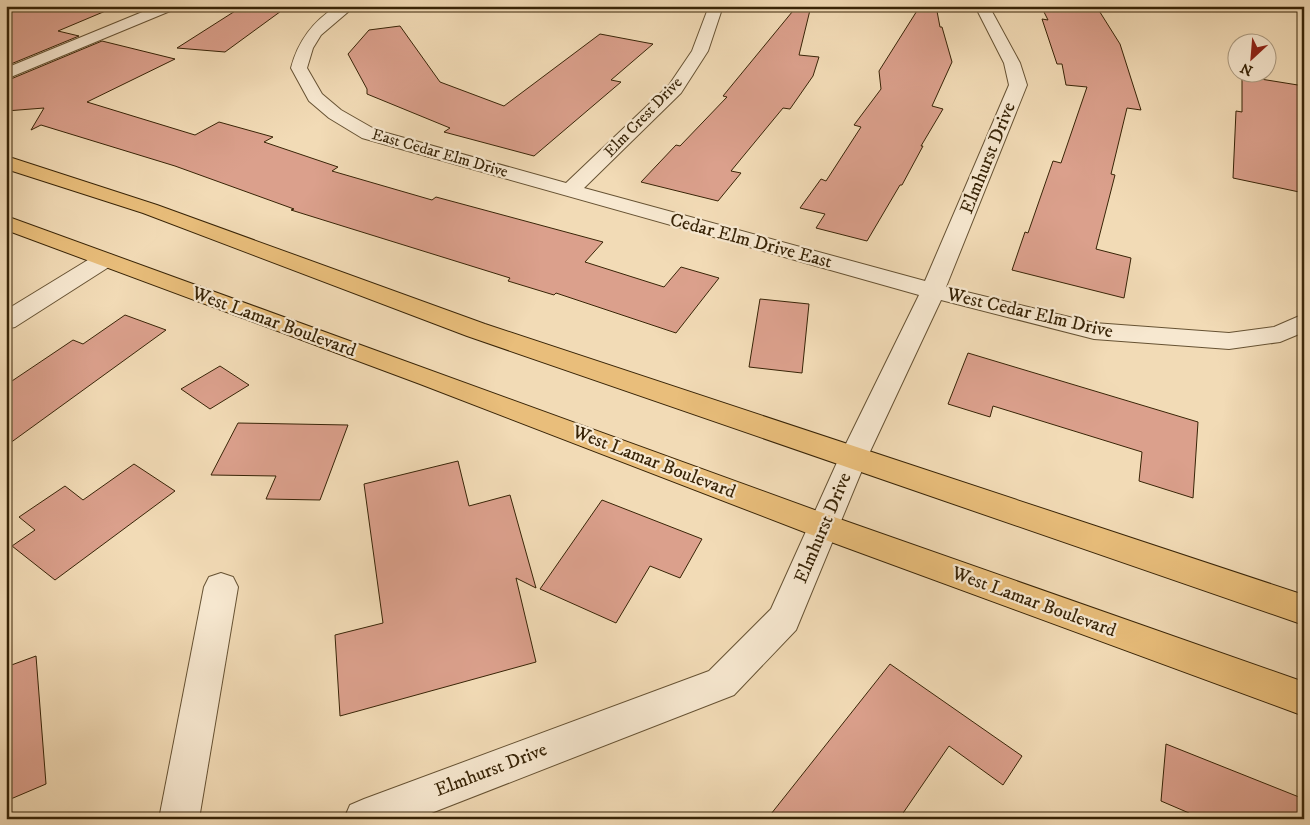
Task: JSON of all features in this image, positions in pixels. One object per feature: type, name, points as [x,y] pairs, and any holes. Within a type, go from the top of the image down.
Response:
[{"type":"main road","points":[[6,162],[150,209],[476,330],[1304,610]]},
{"type":"main road","name":"West Lamar Boulevard","points":[[6,222],[104,260],[430,378],[823,526],[1304,699]]},
{"type":"street","points":[[6,74],[170,6]]},
{"type":"street","name":"East Cedar Elm Drive","points":[[348,6],[333,15],[315,32],[302,50],[299,68],[315,97],[334,114],[369,134],[569,190]]},
{"type":"street","name":"Elm Crest Drive","points":[[569,190],[675,89],[700,51],[716,6]]},
{"type":"street","name":"Elmhurst Drive","points":[[364,819],[721,683],[784,619],[852,458],[933,291],[1018,85],[1012,63],[982,6]]},
{"type":"street","name":"Cedar Elm Drive East","points":[[569,190],[933,291]]},
{"type":"street","points":[[6,321],[104,260]]},
{"type":"street","name":"West Cedar Elm Drive","points":[[933,291],[1094,331],[1229,341],[1280,334],[1304,322]]},
{"type":"street","points":[[179,819],[221,587]]},
{"type":"building","points":[[6,6],[115,7],[58,31],[79,36],[6,66]]},
{"type":"building","points":[[243,6],[288,6],[225,52],[177,48]]},
{"type":"building","points":[[797,6],[811,6],[799,55],[819,57],[813,76],[790,109],[783,108],[731,171],[741,173],[718,201],[641,182],[676,145],[680,146],[727,97],[723,96]]},
{"type":"building","points":[[920,6],[936,6],[940,27],[942,27],[952,62],[932,106],[943,109],[921,146],[923,146],[902,185],[900,185],[867,241],[816,228],[825,214],[800,208],[821,179],[826,181],[861,127],[854,125],[881,89],[879,71]]},
{"type":"building","points":[[1041,6],[1098,9],[1120,44],[1141,110],[1127,108],[1111,174],[1115,175],[1096,249],[1131,258],[1124,298],[1012,270],[1025,232],[1028,233],[1053,161],[1061,163],[1087,87],[1066,85],[1062,64],[1057,64],[1042,19],[1048,20]]},
{"type":"building","points":[[400,26],[440,82],[504,106],[600,34],[653,44],[611,80],[621,82],[534,156],[444,132],[450,128],[367,94],[367,89],[348,54],[369,30]]},
{"type":"building","points":[[102,41],[175,59],[87,102],[195,135],[219,122],[273,137],[264,142],[338,167],[332,171],[432,200],[436,197],[603,242],[585,262],[664,287],[681,267],[719,278],[676,333],[556,293],[554,295],[508,281],[510,278],[291,210],[294,209],[175,166],[41,125],[31,130],[44,108],[6,111],[6,81]]},
{"type":"building","points":[[1242,82],[1278,82],[1304,86],[1304,193],[1233,178],[1236,111],[1242,112]]},
{"type":"building","points":[[760,299],[809,304],[802,373],[749,367]]},
{"type":"building","points":[[125,315],[166,330],[6,446],[6,385],[73,340],[83,344]]},
{"type":"building","points":[[968,353],[1198,422],[1193,498],[1139,481],[1142,452],[993,406],[990,417],[948,404]]},
{"type":"building","points":[[220,366],[249,385],[210,409],[181,389]]},
{"type":"building","points":[[238,423],[348,425],[320,500],[266,499],[276,476],[211,475]]},
{"type":"building","points":[[458,461],[469,506],[510,495],[536,588],[516,578],[536,662],[340,716],[335,635],[383,623],[364,484]]},
{"type":"building","points":[[134,464],[175,491],[55,580],[12,546],[35,530],[19,517],[65,486],[83,500]]},
{"type":"building","points":[[602,500],[702,539],[680,578],[650,566],[616,623],[540,589]]},
{"type":"building","points":[[36,656],[46,784],[6,801],[6,667]]},
{"type":"building","points":[[890,664],[1022,756],[1003,785],[949,746],[899,819],[767,819]]},
{"type":"building","points":[[1166,744],[1304,799],[1304,819],[1189,819],[1189,813],[1161,801]]}]
